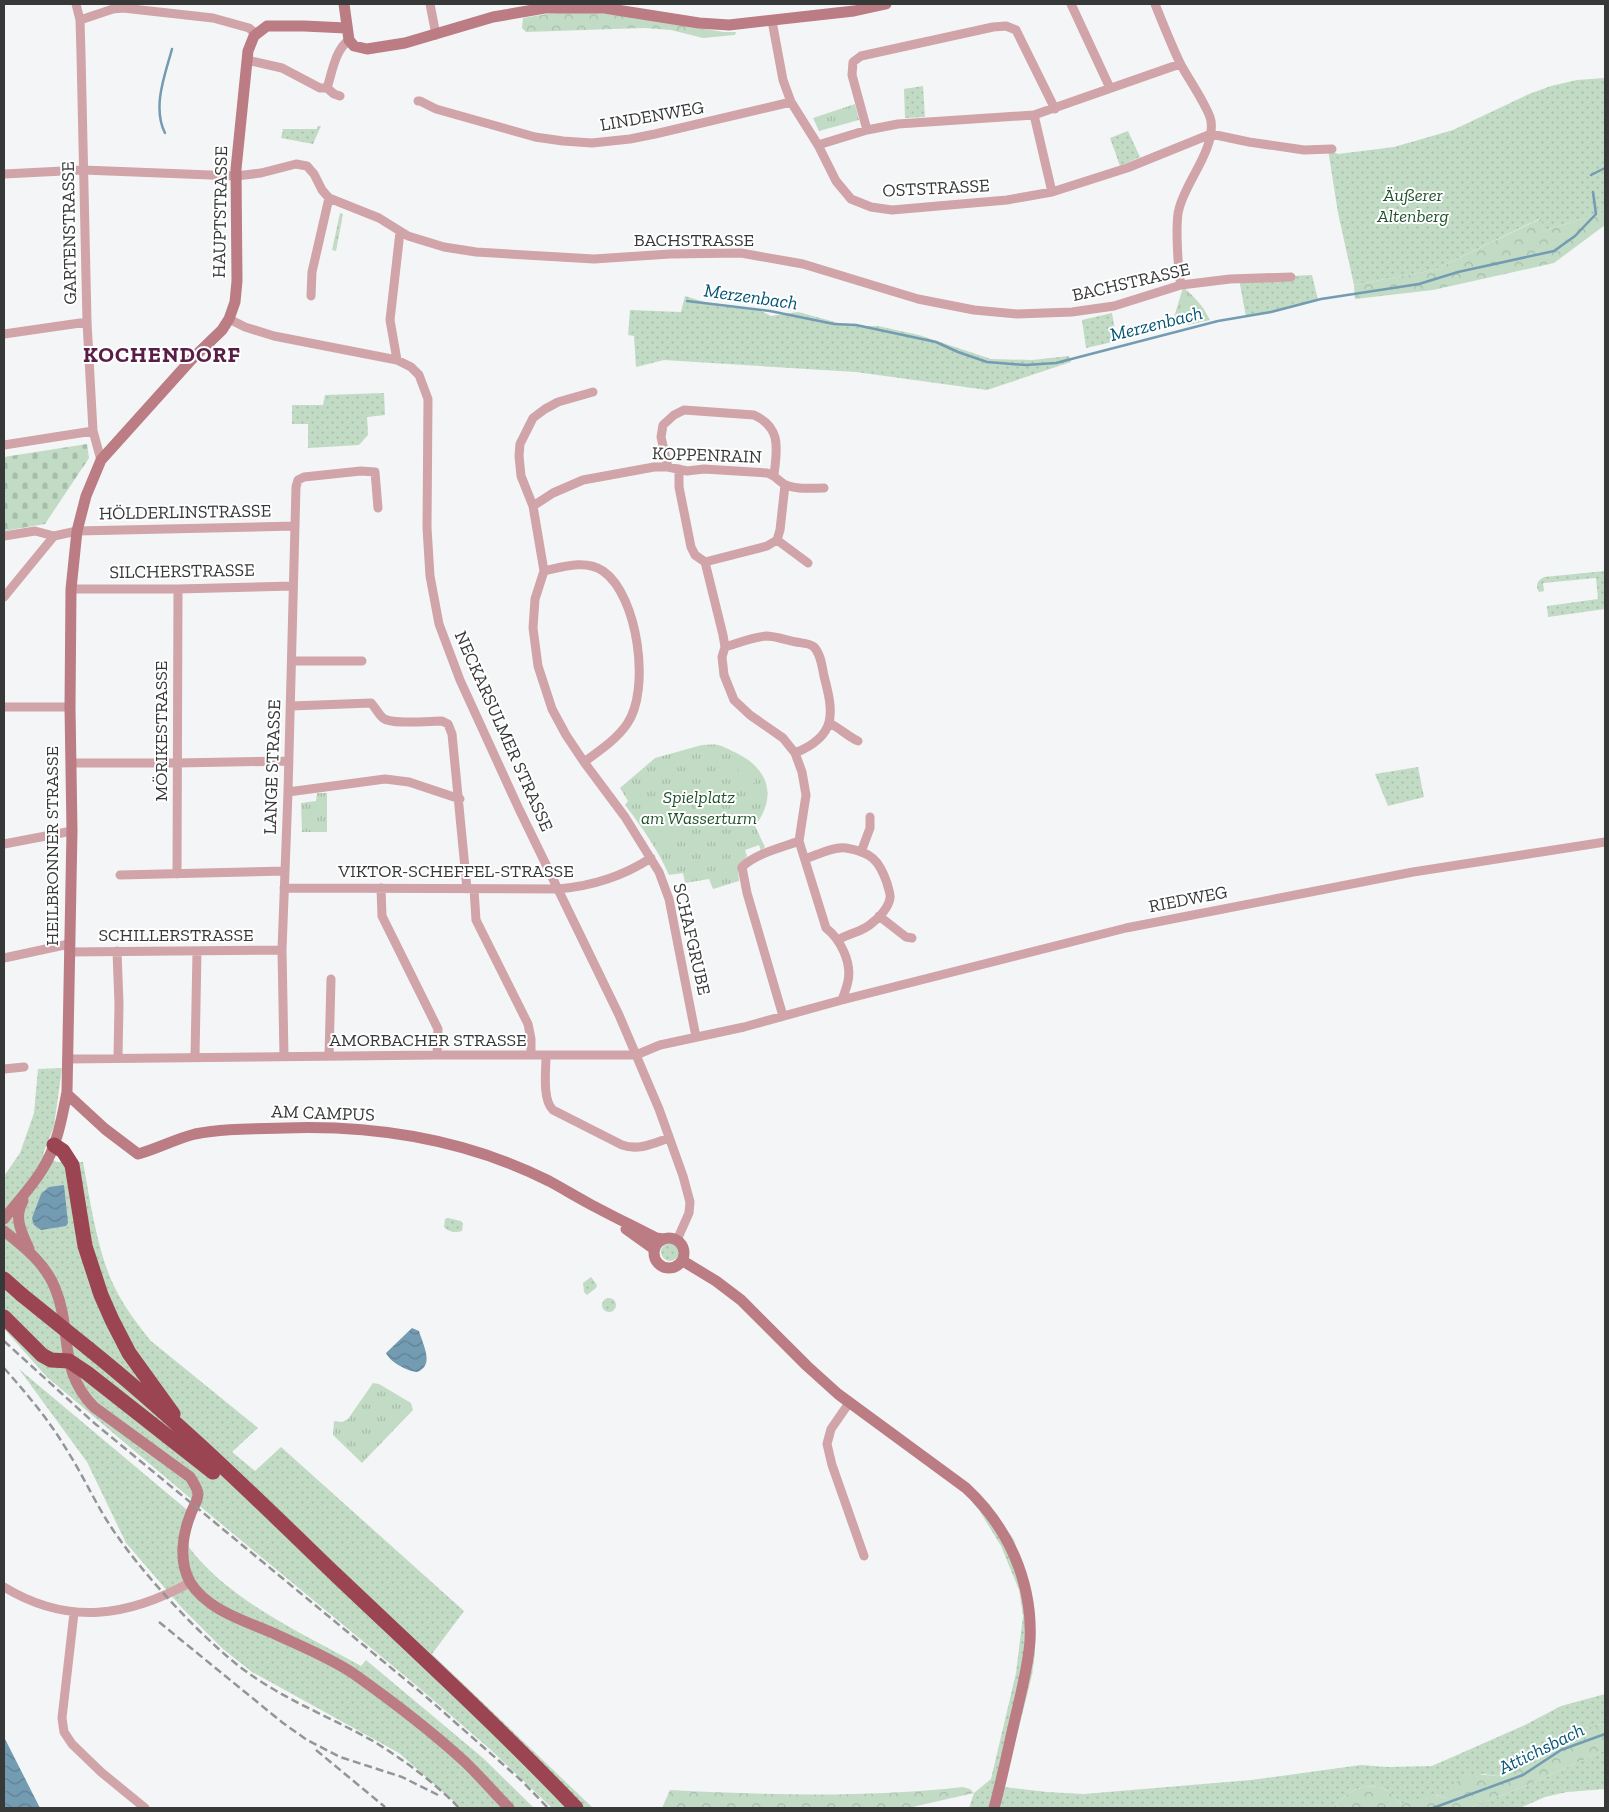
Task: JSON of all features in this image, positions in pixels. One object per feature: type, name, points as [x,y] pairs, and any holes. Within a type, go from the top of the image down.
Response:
[{"type":"highway","points":[[54,1146],[63,1151],[72,1165],[85,1246],[101,1295],[112,1320],[129,1353],[170,1409],[180,1429]]},
{"type":"highway","points":[[4,1279],[112,1368],[277,1518],[525,1756],[576,1808]]},
{"type":"highway","points":[[4,1317],[42,1355],[51,1360],[69,1361],[87,1373],[240,1495],[277,1518]]},
{"type":"main road","points":[[344,4],[349,40],[354,46],[367,49],[405,43],[493,17],[545,6],[604,8],[711,25],[729,26],[854,11],[886,4]]},
{"type":"main road","points":[[256,34],[267,26],[346,28]]},
{"type":"main road","name":"HAUPTSTRASSE","points":[[101,460],[191,360],[222,330],[229,319],[237,281],[236,176],[247,60],[250,42],[256,34]]},
{"type":"main road","name":"HEILBRONNER STRASSE","points":[[4,1219],[43,1169],[54,1146],[63,1114],[66,1094],[72,831],[71,589],[77,531],[86,496],[101,460]]},
{"type":"main road","name":"AM CAMPUS","points":[[66,1094],[105,1129],[138,1154],[153,1150],[182,1137],[240,1129],[310,1127],[362,1129],[427,1139],[512,1165],[549,1181],[656,1238],[664,1238]]},
{"type":"main road","points":[[30,1252],[18,1222],[19,1208],[35,1180]]},
{"type":"main road","name":"AM CAMPUS","points":[[590,1204],[654,1250]]},
{"type":"main road","points":[[4,1231],[30,1252],[49,1276],[56,1290],[61,1308],[69,1361],[77,1386],[89,1402],[190,1477],[194,1484],[198,1494],[182,1545],[183,1561],[191,1582],[208,1602],[240,1619],[317,1653],[353,1673],[414,1719],[465,1762],[509,1808]]},
{"type":"main road","points":[[664,1238],[677,1240],[684,1247],[685,1254],[682,1261],[673,1268],[665,1267],[656,1260],[654,1250],[657,1244],[664,1238]]},
{"type":"main road","points":[[682,1261],[716,1281],[741,1300],[812,1371],[849,1403],[975,1496],[1001,1528],[1018,1563],[1029,1605],[1030,1641],[1026,1672],[994,1808]]},
{"type":"street","name":"GARTENSTRASSE","points":[[76,4],[80,20],[87,322],[93,431],[101,460]]},
{"type":"street","points":[[430,4],[436,35]]},
{"type":"street","points":[[1071,4],[1110,88]]},
{"type":"street","points":[[1155,4],[1180,64],[1211,119],[1211,134],[1178,210],[1181,285]]},
{"type":"street","points":[[80,20],[122,6],[213,18],[249,28],[256,34]]},
{"type":"street","name":"OSTSTRASSE","points":[[772,22],[783,80],[791,102],[818,145],[836,181],[851,199],[871,207],[892,210],[1007,200],[1052,192],[1126,168],[1211,134]]},
{"type":"street","points":[[867,130],[852,75],[853,62],[861,56],[993,27],[1006,26],[1016,30],[1055,109]]},
{"type":"street","points":[[327,88],[343,44],[349,40]]},
{"type":"street","points":[[247,60],[282,68],[320,88],[327,88],[340,96]]},
{"type":"street","points":[[818,145],[867,130],[898,124],[1034,115],[1180,64]]},
{"type":"street","name":"LINDENWEG","points":[[418,102],[420,101],[436,109],[489,119],[535,136],[563,141],[609,142],[655,134],[791,102]]},
{"type":"street","points":[[1034,115],[1052,192]]},
{"type":"street","points":[[1211,134],[1304,150],[1332,149]]},
{"type":"street","points":[[4,174],[84,170],[236,176],[303,164],[310,170],[329,198],[312,272],[311,296]]},
{"type":"street","name":"BACHSTRASSE","points":[[329,198],[380,218],[400,232],[420,240],[457,250],[594,259],[741,252],[803,264],[918,299],[974,310],[1017,314],[1062,313],[1114,306],[1181,285],[1230,279],[1291,277]]},
{"type":"street","points":[[397,360],[390,320],[400,232]]},
{"type":"street","name":"NECKARSULMER STRASSE","points":[[229,319],[245,327],[274,336],[397,360],[411,367],[419,375],[428,399],[430,576],[439,624],[460,680],[636,1055],[669,1138],[690,1202],[689,1213],[677,1240]]},
{"type":"street","points":[[4,334],[87,322]]},
{"type":"street","name":"SCHAFGRUBE","points":[[593,392],[558,402],[545,409],[533,418],[520,444],[521,476],[533,506],[544,570],[536,599],[533,628],[538,666],[552,709],[566,735],[624,817],[659,872],[669,899],[696,1037]]},
{"type":"street","points":[[668,467],[661,437],[663,425],[674,415],[684,410],[754,415],[762,419],[772,429],[777,446],[774,475]]},
{"type":"street","points":[[4,445],[93,431]]},
{"type":"street","name":"KOPPENRAIN","points":[[533,506],[553,493],[583,480],[654,467],[668,467],[686,471],[767,473],[774,475],[785,485]]},
{"type":"street","points":[[679,469],[679,488],[691,547],[695,554],[705,562],[725,647],[722,657],[724,676],[734,700],[750,715],[782,738],[795,753],[802,772],[806,795],[800,841],[826,928],[841,945],[848,967],[849,980],[842,1000]]},
{"type":"street","name":"LANGE STRASSE","points":[[284,1056],[282,950],[291,706],[294,526],[298,480],[304,477],[342,473],[375,472],[378,508]]},
{"type":"street","points":[[705,562],[767,546],[777,540],[780,530],[785,485],[824,488]]},
{"type":"street","name":"HÖLDERLINSTRASSE","points":[[54,536],[77,531],[294,526]]},
{"type":"street","points":[[4,536],[35,531],[54,536],[4,597]]},
{"type":"street","points":[[777,540],[808,563]]},
{"type":"street","points":[[544,570],[575,564],[588,565],[603,570],[618,584],[631,616],[637,642],[639,689],[636,706],[627,724],[611,742],[584,762]]},
{"type":"street","name":"SILCHERSTRASSE","points":[[71,589],[293,586]]},
{"type":"street","name":"MÖRIKESTRASSE","points":[[177,874],[178,589]]},
{"type":"street","points":[[725,647],[766,636],[812,646],[821,662],[831,703],[829,723],[824,734],[819,739],[807,748],[795,753]]},
{"type":"street","points":[[292,661],[362,661]]},
{"type":"street","points":[[291,706],[371,703],[378,709],[383,718],[391,721],[442,721],[448,724],[452,734],[470,889],[476,920],[528,1024],[531,1039],[531,1055]]},
{"type":"street","points":[[4,707],[70,707]]},
{"type":"street","points":[[829,723],[839,728],[848,737],[858,741]]},
{"type":"street","points":[[71,762],[289,761]]},
{"type":"street","points":[[288,792],[384,779],[399,779],[460,799]]},
{"type":"street","points":[[861,852],[870,828],[870,817]]},
{"type":"street","points":[[4,844],[72,831]]},
{"type":"street","points":[[783,1016],[747,893],[742,867],[762,855],[800,841]]},
{"type":"street","name":"RIEDWEG","points":[[783,1016],[1126,928],[1413,872],[1605,842]]},
{"type":"street","points":[[806,859],[844,848],[861,852],[878,862],[882,868],[890,898],[886,907],[866,928],[847,934],[838,940]]},
{"type":"street","name":"VIKTOR-SCHEFFEL-STRASSE","points":[[284,888],[578,888],[601,883],[629,872],[651,858]]},
{"type":"street","points":[[120,875],[285,871]]},
{"type":"street","points":[[381,888],[382,916],[438,1029],[437,1055]]},
{"type":"street","points":[[879,916],[906,937],[912,938]]},
{"type":"street","name":"SCHILLERSTRASSE","points":[[4,958],[69,948],[117,951],[282,950]]},
{"type":"street","points":[[117,951],[118,1057]]},
{"type":"street","points":[[195,1057],[197,951]]},
{"type":"street","points":[[329,1056],[331,979]]},
{"type":"street","name":"AMORBACHER STRASSE","points":[[67,1059],[118,1057],[636,1055],[660,1046],[783,1016]]},
{"type":"street","points":[[546,1056],[546,1096],[549,1106],[553,1110],[622,1146],[640,1148],[669,1138]]},
{"type":"street","points":[[4,1069],[24,1067]]},
{"type":"street","points":[[849,1403],[831,1429],[826,1444],[832,1467],[864,1556]]},
{"type":"street","points":[[4,1587],[22,1598],[74,1613],[99,1613],[136,1607],[167,1595],[191,1582]]},
{"type":"street","points":[[74,1613],[62,1718],[64,1732],[72,1744],[95,1767],[145,1808]]},
{"type":"green space","points":[[582,11],[724,32],[736,32],[735,35],[703,38],[671,30],[644,28],[526,32],[522,28],[523,18]]},
{"type":"green space","name":"Äußerer Altenberg","points":[[1605,78],[1605,212],[1543,231],[1541,218],[1434,270],[1354,285],[1338,213],[1328,149],[1338,154],[1394,147],[1453,130],[1529,94],[1551,86],[1577,80]]},
{"type":"green space","points":[[923,86],[925,117],[905,118],[904,89]]},
{"type":"green space","points":[[855,104],[859,120],[819,131],[813,118]]},
{"type":"green space","points":[[318,126],[321,126],[313,144],[281,138],[282,129],[317,129]]},
{"type":"green space","points":[[1128,131],[1140,157],[1120,166],[1110,138]]},
{"type":"green space","points":[[1605,212],[1605,225],[1554,263],[1433,290],[1355,299],[1354,285],[1434,270],[1542,218],[1543,231]]},
{"type":"green space","points":[[340,213],[343,214],[336,251],[332,250]]},
{"type":"green space","points":[[1312,275],[1318,300],[1246,317],[1239,279]]},
{"type":"green space","points":[[1183,287],[1205,310],[1210,320],[1188,325],[1187,318],[1173,321]]},
{"type":"green space","points":[[685,296],[718,306],[757,309],[771,316],[798,312],[850,326],[878,326],[919,335],[991,359],[1032,360],[1069,356],[1071,362],[987,390],[856,372],[664,360],[636,367],[634,336],[628,335],[630,310],[681,312]]},
{"type":"green space","points":[[1112,313],[1117,341],[1086,348],[1082,320]]},
{"type":"green space","points":[[384,393],[385,415],[367,417],[368,435],[359,445],[308,448],[308,424],[292,424],[292,405],[323,405],[325,395]]},
{"type":"green space","points":[[87,444],[89,458],[45,524],[4,531],[4,457]]},
{"type":"green space","points":[[1605,571],[1605,609],[1548,617],[1547,606],[1598,599],[1596,578],[1543,583],[1544,591],[1539,592],[1538,582],[1544,577]]},
{"type":"green space","name":"Spielplatz am Wasserturm","points":[[702,745],[720,745],[744,757],[761,773],[766,782],[767,792],[766,803],[755,826],[765,847],[761,851],[759,845],[745,850],[747,856],[738,869],[739,881],[713,889],[709,879],[685,883],[683,873],[669,875],[649,839],[625,805],[628,801],[620,788],[655,758]]},
{"type":"green space","points":[[739,762],[751,769],[755,777],[755,783],[748,782],[743,778],[736,766]]},
{"type":"green space","points":[[1418,767],[1424,797],[1388,806],[1375,774]]},
{"type":"green space","points":[[317,793],[327,793],[327,832],[302,832],[301,803],[316,801]]},
{"type":"green space","points":[[667,797],[681,835],[661,843],[646,805]]},
{"type":"green space","points":[[62,1068],[54,1126],[43,1154],[57,1162],[83,1162],[95,1228],[104,1261],[116,1290],[132,1316],[151,1341],[258,1428],[232,1452],[255,1471],[281,1447],[464,1611],[432,1654],[593,1808],[552,1808],[491,1750],[417,1686],[47,1377],[4,1329],[4,1176],[20,1153],[34,1113],[38,1069]]},
{"type":"green space","points":[[445,1219],[461,1221],[463,1224],[462,1231],[452,1232],[446,1229],[444,1227]]},
{"type":"green space","points":[[670,1243],[676,1246],[679,1252],[676,1258],[670,1261],[664,1258],[661,1252],[664,1246]]},
{"type":"green space","points":[[591,1277],[597,1285],[587,1295],[584,1292],[583,1283]]},
{"type":"green space","points":[[609,1298],[614,1300],[616,1305],[614,1310],[609,1312],[604,1310],[602,1305],[604,1300]]},
{"type":"green space","points":[[19,1369],[192,1514],[188,1546],[224,1584],[245,1600],[291,1628],[361,1666],[366,1660],[483,1758],[534,1808],[461,1808],[399,1753],[252,1672],[223,1649],[183,1609],[126,1543],[87,1462]]},
{"type":"green space","points":[[373,1383],[379,1384],[411,1403],[413,1410],[362,1463],[333,1435],[334,1421],[342,1422],[348,1419]]},
{"type":"green space","points":[[970,1490],[989,1504],[1014,1540],[1025,1573],[1035,1631],[1035,1654],[1032,1675],[1004,1787],[1084,1794],[1251,1780],[1361,1765],[1387,1767],[1432,1766],[1525,1725],[1561,1706],[1605,1694],[1605,1723],[1576,1730],[1498,1776],[1483,1774],[1459,1781],[1451,1794],[1446,1798],[1437,1795],[1403,1804],[1388,1791],[1372,1786],[1351,1792],[1333,1808],[969,1808],[974,1793],[991,1779],[1016,1673],[1023,1616],[1019,1590],[1001,1546],[973,1503]]},
{"type":"green space","points":[[1605,1723],[1605,1750],[1528,1785],[1469,1808],[1333,1808],[1351,1792],[1372,1786],[1388,1791],[1403,1804],[1432,1794],[1446,1798],[1456,1783],[1462,1778],[1478,1775],[1498,1776],[1558,1738],[1576,1730]]},
{"type":"green space","points":[[1605,1750],[1605,1789],[1567,1792],[1545,1797],[1520,1808],[1469,1808],[1528,1785]]},
{"type":"green space","points":[[963,1787],[970,1789],[974,1793],[908,1808],[662,1808],[670,1790],[816,1795],[890,1793]]},
{"type":"water","points":[[64,1185],[68,1223],[66,1226],[41,1230],[34,1225],[32,1218],[41,1194],[49,1187]]},
{"type":"water","points":[[412,1328],[419,1331],[427,1360],[422,1369],[417,1372],[399,1365],[391,1360],[386,1353]]},
{"type":"water","points":[[4,1737],[40,1808],[4,1808]]},
{"type":"waterway","name":"Merzenbach","points":[[165,133],[161,123],[160,102],[163,80],[172,49]]},
{"type":"waterway","name":"Merzenbach","points":[[1591,175],[1605,168]]},
{"type":"waterway","name":"Merzenbach","points":[[687,301],[770,311],[834,324],[856,325],[936,342],[987,362],[1026,365],[1056,363],[1218,321],[1271,312],[1321,299],[1419,284],[1458,272],[1554,251],[1575,236],[1596,214],[1593,192]]},
{"type":"waterway","name":"Attichsbach","points":[[1433,1808],[1523,1775],[1561,1750],[1605,1734]]},
{"type":"railway","points":[[4,1341],[93,1422],[424,1695],[522,1781],[548,1808]]},
{"type":"railway","points":[[4,1368],[54,1429],[107,1520],[136,1562],[207,1638],[257,1679],[294,1701],[373,1741],[396,1756],[429,1780],[459,1808]]},
{"type":"railway","points":[[159,1622],[283,1723],[307,1740],[340,1757],[402,1777],[438,1795]]},
{"type":"railway","points":[[316,1750],[385,1807]]},
{"type":"district","name":"KOCHENDORF","points":[[162,354]]}]
